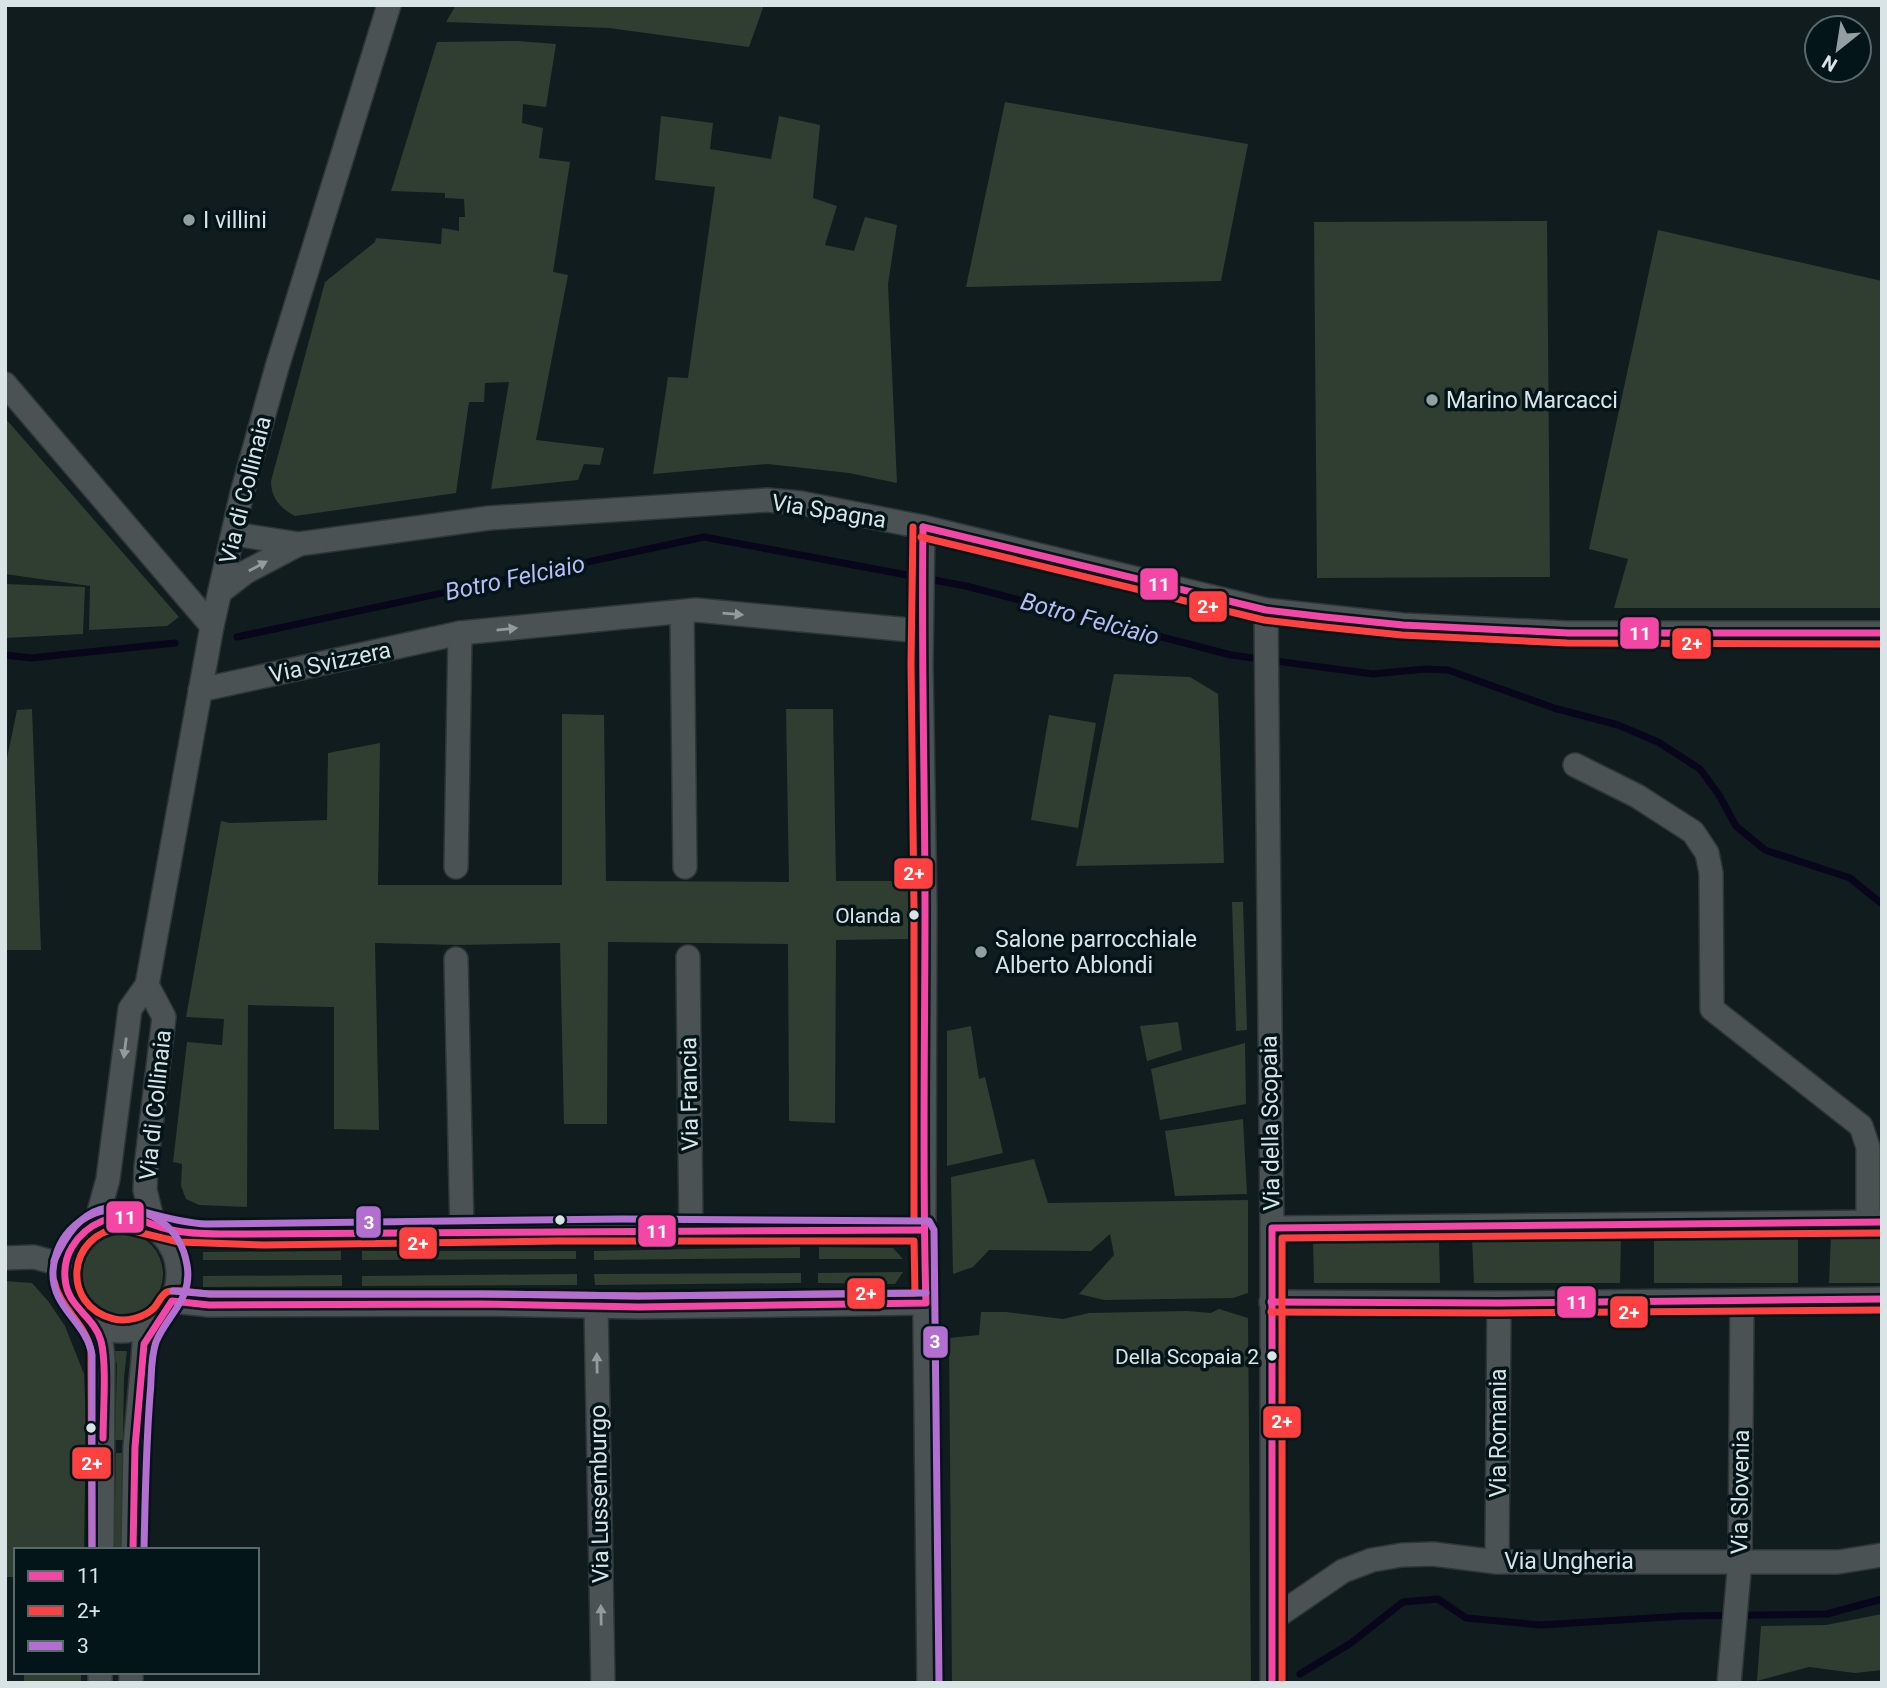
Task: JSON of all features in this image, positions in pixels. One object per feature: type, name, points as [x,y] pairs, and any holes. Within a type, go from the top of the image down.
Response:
[{"type":"street","name":"Via di Collinaia","points":[[96,1223],[108,1179],[130,1009],[147,985],[212,626],[242,493],[277,367],[389,5]]},
{"type":"street","points":[[5,384],[212,626]]},
{"type":"street","name":"Via Spagna","points":[[234,534],[299,544],[489,518],[767,500],[801,503],[923,527],[1266,610],[1403,625],[1568,633],[1882,633]]},
{"type":"street","points":[[923,527],[921,626],[925,908],[924,1230],[929,1683]]},
{"type":"street","name":"Via Spagna","points":[[220,592],[246,572],[299,544]]},
{"type":"street","name":"Via Svizzera","points":[[200,690],[460,633],[696,610],[921,626]]},
{"type":"street","name":"Via della Scopaia","points":[[1266,610],[1272,1228],[1272,1683]]},
{"type":"street","points":[[682,612],[685,867]]},
{"type":"street","points":[[456,867],[460,633]]},
{"type":"street","points":[[1272,1228],[1875,1222],[1874,1142],[1853,1118],[1740,1034],[1712,1009],[1711,873],[1707,853],[1693,832],[1637,796],[1576,765]]},
{"type":"street","name":"Via Francia","points":[[688,957],[691,1231]]},
{"type":"street","points":[[456,959],[462,1233]]},
{"type":"street","name":"Via di Collinaia","points":[[147,985],[164,1017],[146,1167],[145,1190],[154,1227]]},
{"type":"street","points":[[158,1321],[139,1330],[108,1330],[91,1321],[69,1297],[64,1265],[72,1247],[83,1233],[96,1223],[124,1217],[180,1232],[242,1234],[924,1230]]},
{"type":"street","points":[[133,1548],[135,1447],[144,1344],[172,1301],[177,1283],[173,1253],[154,1227]]},
{"type":"street","points":[[5,1258],[34,1257],[64,1265]]},
{"type":"street","points":[[1271,1302],[1499,1303],[1882,1299]]},
{"type":"street","points":[[172,1301],[209,1305],[810,1306],[926,1303]]},
{"type":"street","name":"Via Slovenia","points":[[1729,1683],[1739,1571],[1742,1301]]},
{"type":"street","name":"Via Romania","points":[[1497,1562],[1499,1303]]},
{"type":"street","name":"Via Lussemburgo","points":[[596,1306],[603,1683]]},
{"type":"street","points":[[91,1321],[101,1341],[103,1359],[102,1548]]},
{"type":"street","name":"Via Ungheria","points":[[1273,1619],[1343,1571],[1372,1560],[1402,1555],[1433,1554],[1497,1562],[1739,1571],[1882,1555]]},
{"type":"green space","points":[[456,5],[764,5],[749,47],[609,28],[446,22]]},
{"type":"green space","points":[[517,41],[556,44],[546,107],[523,104],[522,123],[543,128],[539,158],[570,162],[553,272],[568,275],[536,440],[604,448],[600,465],[584,464],[578,480],[491,489],[509,382],[485,383],[484,402],[469,402],[456,493],[295,516],[277,502],[271,481],[325,282],[375,242],[376,238],[441,244],[442,228],[459,231],[459,217],[465,217],[464,199],[445,198],[445,193],[391,191],[437,42]]},
{"type":"green space","points":[[1005,102],[1248,144],[1221,281],[966,287]]},
{"type":"green space","points":[[661,116],[713,123],[710,149],[771,159],[779,116],[820,125],[813,198],[837,206],[825,245],[854,251],[865,217],[897,225],[888,284],[897,483],[849,473],[768,464],[653,474],[668,377],[688,378],[715,187],[655,180]]},
{"type":"green space","name":"Marino Marcacci","points":[[1547,221],[1550,577],[1317,578],[1314,222]]},
{"type":"green space","points":[[1658,230],[1882,281],[1882,608],[1614,608],[1628,559],[1589,549]]},
{"type":"green space","points":[[5,418],[179,617],[167,626],[89,630],[90,586],[5,574]]},
{"type":"green space","points":[[5,584],[85,587],[83,634],[5,638]]},
{"type":"green space","points":[[1114,674],[1190,677],[1218,694],[1224,863],[1076,866]]},
{"type":"green space","points":[[32,709],[41,950],[5,950],[5,768],[17,710]]},
{"type":"green space","points":[[786,709],[833,709],[836,881],[909,881],[908,939],[836,940],[835,1123],[789,1121],[788,944],[608,942],[607,1124],[564,1124],[560,943],[375,943],[379,1130],[334,1129],[334,1007],[248,1005],[247,1207],[199,1205],[186,1199],[181,1186],[182,1164],[173,1162],[187,1042],[222,1045],[224,1019],[186,1017],[221,821],[327,820],[328,753],[380,743],[378,885],[562,885],[562,714],[604,715],[606,881],[789,882]]},
{"type":"green space","points":[[1049,715],[1096,723],[1078,828],[1031,820]]},
{"type":"green space","points":[[1232,902],[1243,902],[1247,1030],[1236,1031]]},
{"type":"green space","points":[[1178,1022],[1182,1050],[1147,1061],[1140,1026]]},
{"type":"green space","points":[[971,1026],[979,1079],[985,1077],[1003,1153],[947,1166],[947,1031]]},
{"type":"green space","points":[[1245,1043],[1246,1104],[1160,1120],[1151,1069]]},
{"type":"green space","points":[[1243,1119],[1247,1194],[1175,1196],[1165,1131]]},
{"type":"green space","points":[[1034,1159],[1048,1203],[1248,1200],[1248,1293],[1233,1298],[1104,1300],[1079,1294],[1114,1255],[1110,1234],[1091,1251],[989,1250],[973,1267],[953,1274],[951,1177]]},
{"type":"green space","points":[[121,1232],[137,1235],[151,1244],[160,1258],[163,1274],[160,1290],[151,1304],[137,1313],[121,1316],[105,1313],[91,1304],[82,1290],[79,1274],[82,1258],[91,1244],[105,1235]]},
{"type":"green space","points":[[1831,1236],[1882,1236],[1882,1283],[1829,1283]]},
{"type":"green space","points":[[1621,1237],[1620,1283],[1474,1283],[1472,1238]]},
{"type":"green space","points":[[1654,1237],[1798,1237],[1798,1283],[1654,1283]]},
{"type":"green space","points":[[1439,1238],[1440,1283],[1314,1283],[1313,1239]]},
{"type":"green space","points":[[800,1247],[800,1258],[594,1260],[594,1251]]},
{"type":"green space","points":[[819,1247],[893,1248],[903,1259],[819,1259]]},
{"type":"green space","points":[[341,1251],[341,1260],[203,1260],[203,1252]]},
{"type":"green space","points":[[362,1251],[576,1251],[576,1259],[362,1260]]},
{"type":"green space","points":[[903,1272],[895,1284],[818,1283],[818,1273]]},
{"type":"green space","points":[[801,1273],[801,1283],[595,1285],[594,1274]]},
{"type":"green space","points":[[577,1274],[577,1285],[362,1286],[362,1276]]},
{"type":"green space","points":[[342,1275],[342,1286],[203,1287],[203,1276]]},
{"type":"green space","points":[[5,1281],[32,1283],[65,1326],[84,1374],[86,1418],[84,1548],[14,1548],[14,1577],[5,1577]]},
{"type":"green space","points":[[1219,1309],[1248,1318],[1251,1683],[952,1683],[949,1338],[979,1335],[981,1312],[1006,1312],[1063,1319],[1089,1313],[1211,1313]]},
{"type":"green space","points":[[114,1351],[127,1351],[123,1440],[115,1440],[117,1365]]},
{"type":"green space","points":[[116,1453],[123,1453],[122,1548],[114,1548]]},
{"type":"green space","points":[[1882,1614],[1882,1670],[1855,1673],[1809,1667],[1757,1681],[1761,1626],[1826,1625]]},
{"type":"green space","points":[[24,1674],[81,1674],[81,1683],[24,1683]]},
{"type":"waterway","name":"Botro Felciaio","points":[[237,637],[704,537],[966,586],[1231,655],[1373,674],[1425,669],[1448,670],[1554,708],[1618,725],[1658,742],[1700,769],[1719,795],[1736,826],[1765,850],[1850,878],[1882,904]]},
{"type":"waterway","name":"Botro Felciaio","points":[[5,655],[31,658],[175,643]]},
{"type":"waterway","points":[[1300,1674],[1351,1643],[1403,1602],[1438,1599],[1466,1618],[1541,1625],[1683,1616],[1827,1614],[1882,1599]]},
{"type":"transit line","name":"2+","points":[[913,527],[911,663],[914,1220]]},
{"type":"transit line","name":"11","points":[[923,527],[1266,610],[1325,617],[1403,625],[1568,633],[1882,633]]},
{"type":"transit line","name":"11","points":[[133,1548],[135,1447],[144,1344],[172,1301],[209,1305],[482,1304],[639,1307],[926,1303],[923,527]]},
{"type":"transit line","name":"2+","points":[[921,537],[1264,620],[1324,627],[1402,635],[1567,643],[1882,644]]},
{"type":"transit line","name":"3","points":[[54,1261],[69,1233],[85,1217],[102,1209],[120,1208],[206,1224],[622,1219],[929,1221],[934,1230],[939,1683]]},
{"type":"transit line","name":"3","points":[[92,1548],[92,1355],[84,1333],[58,1295],[53,1271],[60,1245],[75,1226],[95,1214],[117,1209],[140,1211],[161,1222],[178,1239],[188,1277],[183,1297],[161,1332],[153,1355],[144,1548]]},
{"type":"transit line","name":"11","points":[[103,1438],[104,1375],[101,1341],[92,1324],[70,1297],[65,1269],[68,1254],[78,1239],[93,1226],[111,1218],[131,1217],[172,1230],[211,1234],[924,1230]]},
{"type":"transit line","name":"11","points":[[1272,1683],[1272,1228],[1882,1222]]},
{"type":"transit line","name":"2+","points":[[121,1228],[179,1242],[264,1245],[557,1241],[914,1241],[915,1293],[639,1296],[210,1294],[170,1291],[145,1314],[119,1320],[97,1312],[85,1300],[78,1286],[77,1270],[81,1256],[90,1242],[103,1233],[121,1228]]},
{"type":"transit line","name":"2+","points":[[1282,1683],[1282,1238],[1882,1233]]},
{"type":"transit line","name":"2+","points":[[54,1281],[62,1300],[84,1332],[91,1351],[92,1548]]},
{"type":"transit line","name":"3","points":[[173,1291],[210,1294],[639,1296],[926,1293]]},
{"type":"transit line","name":"11","points":[[1271,1302],[1499,1303],[1882,1299]]},
{"type":"transit line","name":"2+","points":[[1271,1312],[1882,1310]]},
{"type":"place","name":"I villini","points":[[189,220]]},
{"type":"place","name":"Marino Marcacci","points":[[1432,400]]},
{"type":"place","name":"Olanda","points":[[914,915]]},
{"type":"place","name":"Salone parrocchiale Alberto Ablondi","points":[[981,952]]},
{"type":"place","name":"Della Scopaia 2","points":[[1272,1356]]}]
